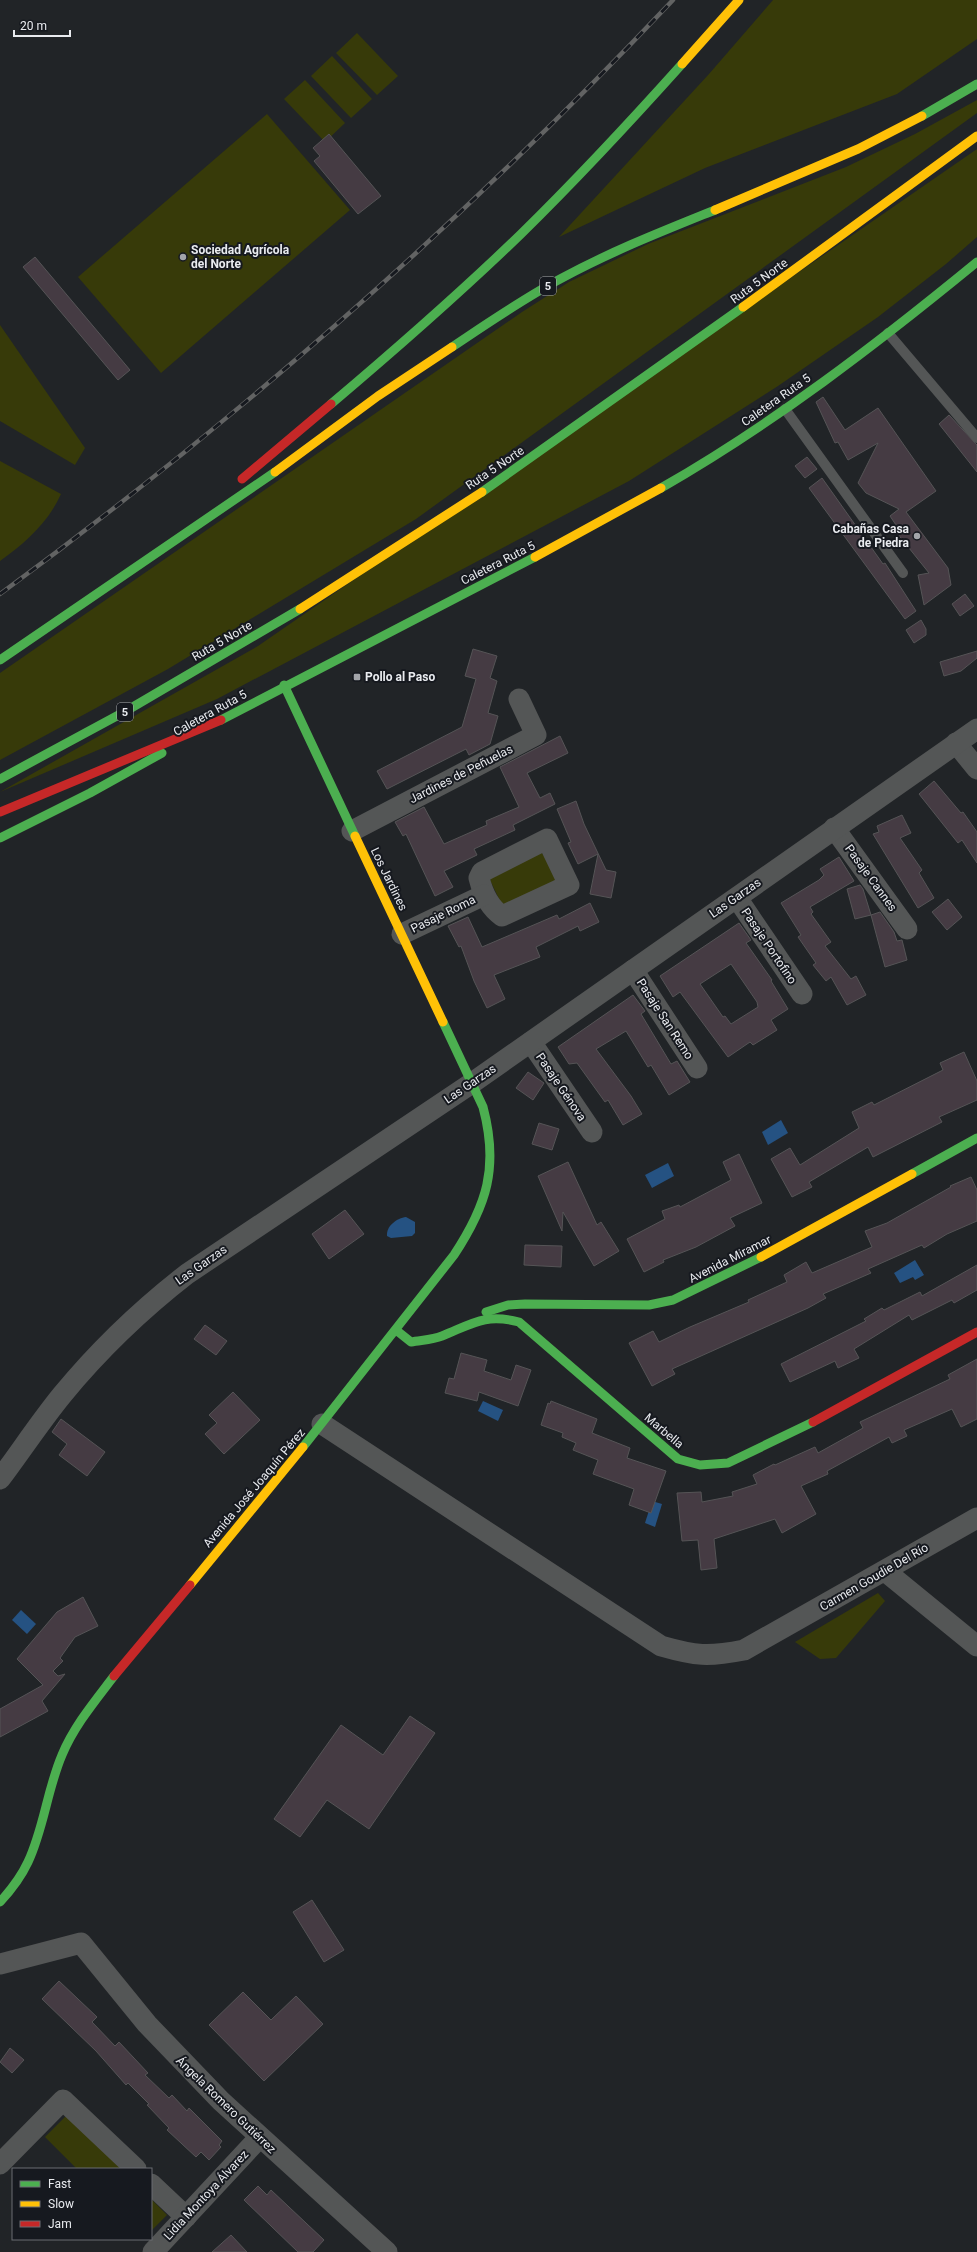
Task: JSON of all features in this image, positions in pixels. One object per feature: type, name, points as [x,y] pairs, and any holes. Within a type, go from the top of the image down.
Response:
[{"type":"main road","points":[[234,486],[408,337],[521,234],[621,132],[739,0]]},
{"type":"main road","name":"5","points":[[0,660],[295,458],[378,396],[446,349],[562,278],[639,241],[858,149],[934,110],[977,84]]},
{"type":"main road","name":"Ruta 5 Norte","points":[[0,779],[103,725],[283,620],[440,520],[660,368],[977,136]]},
{"type":"main road","name":"Caletera Ruta 5","points":[[0,838],[90,793],[284,685],[617,513],[721,451],[785,409],[888,333],[977,262]]},
{"type":"main road","points":[[156,553],[216,501]]},
{"type":"main road","name":"Los Jardines","points":[[284,685],[472,1084]]},
{"type":"main road","points":[[0,812],[221,720]]},
{"type":"main road","name":"Avenida José Joaquín Pérez","points":[[0,1902],[12,1890],[26,1870],[62,1755],[86,1713],[124,1663],[322,1424],[396,1330],[460,1244],[476,1217],[486,1194],[492,1158],[490,1132],[483,1107],[472,1084]]},
{"type":"main road","name":"Avenida Miramar","points":[[471,1321],[488,1310],[508,1305],[542,1303],[649,1305],[673,1300],[750,1263],[977,1138]]},
{"type":"main road","name":"Marbella","points":[[396,1330],[411,1342],[441,1336],[471,1321],[494,1317],[519,1322],[678,1459],[700,1465],[728,1463],[793,1433],[977,1332]]},
{"type":"street","name":"Jardines de Peñuelas","points":[[352,830],[536,735],[519,699]]},
{"type":"street","name":"Las Garzas","points":[[0,1479],[61,1396],[94,1358],[164,1292],[187,1274],[472,1084],[834,828],[977,729]]},
{"type":"street","points":[[956,743],[977,769]]},
{"type":"street","name":"Pasaje Cannes","points":[[834,828],[907,929]]},
{"type":"street","name":"Pasaje Roma","points":[[402,934],[484,895]]},
{"type":"street","name":"Pasaje Portofino","points":[[737,898],[802,994]]},
{"type":"street","name":"Pasaje San Remo","points":[[633,970],[697,1068]]},
{"type":"street","name":"Pasaje Génova","points":[[531,1042],[592,1132]]},
{"type":"street","name":"Carmen Goudie Del Río","points":[[322,1424],[661,1646],[691,1654],[717,1655],[744,1650],[977,1518]]},
{"type":"street","points":[[885,1571],[977,1646]]},
{"type":"street","name":"Ángela Romero Gutiérrez","points":[[0,1964],[81,1943],[113,1984],[183,2063],[260,2138],[387,2252]]},
{"type":"street","points":[[0,2164],[63,2100],[135,2168]]},
{"type":"street","name":"Lidia Montoya Álvarez","points":[[153,2252],[260,2138]]},
{"type":"street","points":[[152,2185],[186,2217]]},
{"type":"lane","points":[[888,333],[977,438]]},
{"type":"lane","points":[[785,409],[903,573]]},
{"type":"shaded area","points":[[773,0],[977,0],[977,39],[897,94],[705,168],[559,237],[709,74]]},
{"type":"shaded area","points":[[357,33],[398,76],[377,95],[336,53]]},
{"type":"shaded area","points":[[332,56],[372,99],[351,118],[311,76]]},
{"type":"shaded area","points":[[305,80],[345,123],[325,142],[284,99]]},
{"type":"shaded area","points":[[977,100],[977,113],[416,519],[168,669],[0,760],[0,673],[522,312],[569,282],[648,244],[846,167],[915,134]]},
{"type":"shaded area","points":[[267,114],[350,210],[161,373],[78,277]]},
{"type":"shaded area","points":[[977,149],[977,237],[946,264],[878,317],[778,386],[629,481],[217,699],[0,792],[258,646]]},
{"type":"shaded area","points":[[0,325],[85,448],[75,465],[0,421]]},
{"type":"shaded area","points":[[0,461],[61,494],[50,514],[35,532],[0,561]]},
{"type":"shaded area","points":[[539,849],[558,875],[555,883],[508,906],[501,903],[490,880],[493,871]]},
{"type":"shaded area","points":[[878,1593],[885,1601],[836,1658],[820,1659],[795,1642]]},
{"type":"shaded area","points":[[67,2115],[120,2168],[76,2168],[45,2137]]},
{"type":"shaded area","points":[[152,2200],[167,2215],[152,2230]]},
{"type":"water","points":[[781,1120],[788,1133],[768,1145],[762,1132]]},
{"type":"water","points":[[668,1163],[674,1176],[652,1188],[645,1175]]},
{"type":"water","points":[[406,1217],[415,1222],[415,1233],[412,1236],[391,1238],[387,1236],[388,1229],[393,1223]]},
{"type":"water","points":[[915,1260],[924,1275],[915,1280],[913,1277],[900,1283],[894,1273]]},
{"type":"water","points":[[483,1401],[503,1410],[498,1421],[478,1411]]},
{"type":"water","points":[[652,1501],[662,1504],[655,1527],[645,1523]]},
{"type":"water","points":[[21,1610],[36,1624],[27,1634],[12,1620]]},
{"type":"building","points":[[329,134],[381,196],[358,214],[314,161],[320,156],[313,148]]},
{"type":"building","points":[[35,257],[130,370],[118,380],[23,267]]},
{"type":"building","points":[[823,397],[845,430],[878,408],[936,491],[906,512],[948,568],[951,585],[924,605],[918,575],[929,573],[897,533],[900,531],[890,516],[899,509],[866,493],[858,483],[878,443],[848,460],[838,442],[835,443],[816,402]]},
{"type":"building","points":[[949,415],[977,445],[977,472],[939,424]]},
{"type":"building","points":[[807,457],[817,469],[805,478],[795,466]]},
{"type":"building","points":[[822,478],[883,564],[885,563],[916,611],[905,619],[809,488]]},
{"type":"building","points":[[965,594],[974,606],[960,616],[952,604]]},
{"type":"building","points":[[921,620],[926,629],[926,635],[914,643],[906,630]]},
{"type":"building","points":[[473,649],[497,656],[490,678],[497,681],[488,713],[498,716],[490,744],[469,755],[466,749],[387,789],[377,771],[462,727],[476,679],[465,676]]},
{"type":"building","points":[[977,651],[977,658],[961,671],[944,676],[940,662]]},
{"type":"building","points":[[560,736],[568,753],[527,773],[540,798],[550,793],[555,804],[513,825],[515,830],[474,849],[477,855],[444,871],[453,887],[435,896],[406,834],[403,836],[395,822],[424,807],[444,844],[487,825],[486,821],[519,807],[500,767]]},
{"type":"building","points":[[934,781],[961,813],[963,812],[977,832],[977,863],[962,840],[958,843],[919,794]]},
{"type":"building","points":[[576,801],[584,824],[606,870],[616,872],[611,898],[590,894],[598,854],[578,864],[568,843],[571,842],[557,809]]},
{"type":"building","points":[[902,815],[911,833],[900,838],[922,870],[919,873],[934,898],[918,908],[873,834],[879,832],[877,826]]},
{"type":"building","points":[[839,857],[854,881],[810,907],[813,912],[811,914],[831,942],[825,946],[851,979],[856,976],[866,995],[847,1005],[831,977],[826,981],[813,965],[816,963],[798,937],[801,935],[781,903],[819,880],[824,875],[820,869]]},
{"type":"building","points":[[860,885],[863,889],[871,915],[855,919],[847,889]]},
{"type":"building","points":[[948,899],[962,917],[947,930],[932,912]]},
{"type":"building","points":[[590,903],[599,922],[580,931],[578,926],[536,947],[540,957],[494,975],[505,999],[487,1008],[474,981],[461,946],[459,947],[448,926],[468,917],[482,947],[557,915],[559,919]]},
{"type":"building","points":[[880,912],[894,932],[897,941],[902,940],[907,960],[885,967],[871,915]]},
{"type":"building","points":[[739,923],[751,940],[746,943],[772,980],[771,981],[788,1009],[771,1020],[777,1030],[753,1045],[750,1042],[728,1057],[680,992],[673,997],[660,976]],"holes":[[[731,964],[757,1002],[758,1007],[731,1024],[725,1016],[723,1017],[700,984]]]},
{"type":"building","points":[[633,995],[645,1011],[641,1014],[671,1064],[677,1061],[690,1082],[669,1095],[651,1065],[648,1067],[626,1031],[596,1049],[631,1096],[642,1114],[623,1125],[608,1100],[605,1102],[577,1063],[569,1064],[558,1047]]},
{"type":"building","points":[[964,1052],[977,1081],[977,1100],[939,1117],[942,1122],[873,1157],[868,1147],[809,1182],[812,1187],[792,1197],[771,1159],[790,1148],[800,1165],[859,1128],[852,1112],[872,1102],[874,1105],[943,1070],[940,1063]]},
{"type":"building","points":[[528,1072],[544,1083],[533,1100],[516,1088]]},
{"type":"building","points":[[539,1123],[559,1129],[552,1150],[532,1144]]},
{"type":"building","points":[[739,1154],[762,1203],[730,1218],[735,1226],[696,1247],[663,1260],[664,1262],[644,1272],[627,1239],[665,1219],[662,1211],[679,1205],[680,1207],[731,1180],[723,1162]]},
{"type":"building","points":[[568,1162],[597,1225],[601,1222],[619,1251],[594,1266],[563,1212],[562,1231],[538,1176]]},
{"type":"building","points":[[971,1177],[977,1190],[977,1221],[947,1234],[924,1248],[922,1245],[868,1269],[871,1273],[823,1294],[826,1298],[808,1308],[672,1369],[675,1374],[652,1386],[629,1343],[653,1331],[659,1342],[749,1302],[748,1300],[787,1282],[784,1275],[806,1262],[812,1273],[872,1247],[865,1231],[887,1223],[951,1187],[950,1186]]},
{"type":"building","points":[[345,1210],[364,1234],[329,1259],[312,1234]]},
{"type":"building","points":[[525,1245],[562,1246],[561,1267],[524,1265]]},
{"type":"building","points":[[977,1265],[977,1290],[954,1303],[952,1300],[912,1320],[909,1315],[854,1349],[859,1358],[838,1368],[835,1361],[790,1382],[781,1364],[866,1321],[864,1319],[882,1308],[884,1310],[920,1292],[922,1296]]},
{"type":"building","points":[[205,1325],[227,1341],[216,1355],[194,1339]]},
{"type":"building","points":[[461,1353],[487,1360],[484,1371],[511,1380],[516,1365],[531,1370],[518,1406],[479,1392],[477,1401],[445,1393],[449,1378],[454,1379]]},
{"type":"building","points":[[977,1359],[977,1419],[961,1427],[952,1409],[904,1430],[907,1436],[892,1443],[889,1437],[827,1471],[828,1474],[801,1486],[816,1514],[782,1533],[775,1519],[714,1539],[717,1568],[701,1570],[698,1540],[682,1541],[677,1493],[701,1492],[702,1502],[733,1496],[732,1492],[757,1484],[753,1475],[774,1464],[775,1465],[815,1447],[818,1453],[863,1428],[860,1422],[950,1379],[948,1375]]},
{"type":"building","points":[[233,1392],[260,1420],[224,1454],[205,1434],[217,1423],[209,1415]]},
{"type":"building","points":[[551,1401],[597,1419],[592,1433],[630,1448],[627,1458],[666,1471],[651,1513],[629,1505],[634,1489],[593,1474],[598,1460],[573,1450],[576,1443],[562,1437],[563,1433],[541,1425],[548,1403],[550,1404]]},
{"type":"building","points":[[61,1419],[105,1452],[87,1476],[59,1455],[67,1444],[52,1432]]},
{"type":"building","points":[[83,1597],[98,1626],[75,1637],[60,1658],[63,1661],[53,1671],[58,1676],[65,1674],[42,1701],[48,1711],[0,1737],[0,1709],[43,1685],[17,1659],[57,1612]]},
{"type":"building","points":[[410,1716],[435,1733],[369,1829],[327,1800],[300,1837],[274,1819],[341,1725],[383,1755]]},
{"type":"building","points":[[312,1900],[344,1950],[324,1962],[293,1912]]},
{"type":"building","points":[[59,1981],[97,2017],[92,2022],[115,2046],[119,2042],[148,2073],[145,2075],[169,2098],[172,2095],[187,2111],[189,2108],[222,2141],[219,2145],[221,2147],[209,2160],[201,2152],[196,2157],[167,2130],[169,2128],[147,2105],[149,2104],[128,2083],[126,2085],[96,2051],[42,1999]]},
{"type":"building","points":[[243,1992],[271,2020],[296,1996],[323,2024],[264,2081],[209,2025]]},
{"type":"building","points":[[10,2048],[24,2060],[12,2073],[0,2062]]},
{"type":"building","points":[[258,2186],[267,2195],[271,2190],[324,2240],[313,2252],[298,2252],[244,2200]]},
{"type":"building","points":[[231,2235],[247,2252],[212,2252]]},
{"type":"railway","points":[[0,594],[90,527],[178,457],[265,386],[350,312],[515,160],[595,81],[673,0]]},
{"type":"traffic: fast","points":[[331,404],[380,363],[475,278],[521,234],[603,150],[682,64]]},
{"type":"traffic: fast","points":[[922,116],[977,84]]},
{"type":"traffic: fast","points":[[452,347],[520,302],[581,268],[638,242],[715,210]]},
{"type":"traffic: fast","points":[[661,488],[744,437],[824,382],[863,353],[977,262]]},
{"type":"traffic: fast","points":[[482,492],[743,307]]},
{"type":"traffic: fast","points":[[0,660],[275,472]]},
{"type":"traffic: fast","points":[[221,720],[535,557]]},
{"type":"traffic: fast","points":[[0,779],[126,711],[300,609]]},
{"type":"traffic: fast","points":[[284,685],[355,836]]},
{"type":"traffic: fast","points":[[0,838],[90,793],[162,753]]},
{"type":"traffic: fast","points":[[303,1447],[454,1255],[475,1219],[482,1202],[490,1167],[488,1129],[483,1107],[443,1022]]},
{"type":"traffic: fast","points":[[912,1174],[977,1138]]},
{"type":"traffic: fast","points":[[486,1312],[508,1305],[525,1304],[649,1305],[673,1300],[761,1257]]},
{"type":"traffic: fast","points":[[396,1330],[411,1342],[438,1337],[488,1319],[519,1322],[678,1459],[700,1465],[728,1463],[813,1422]]},
{"type":"traffic: fast","points":[[0,1902],[16,1883],[28,1862],[38,1836],[57,1768],[67,1744],[85,1714],[114,1676]]},
{"type":"traffic: slow","points":[[682,64],[739,0]]},
{"type":"traffic: slow","points":[[715,210],[858,149],[922,116]]},
{"type":"traffic: slow","points":[[743,307],[977,136]]},
{"type":"traffic: slow","points":[[275,472],[378,396],[452,347]]},
{"type":"traffic: slow","points":[[535,557],[661,488]]},
{"type":"traffic: slow","points":[[300,609],[482,492]]},
{"type":"traffic: slow","points":[[355,836],[443,1022]]},
{"type":"traffic: slow","points":[[761,1257],[912,1174]]},
{"type":"traffic: slow","points":[[190,1585],[303,1447]]},
{"type":"traffic: jam","points":[[242,479],[331,404]]},
{"type":"traffic: jam","points":[[0,812],[221,720]]},
{"type":"traffic: jam","points":[[813,1422],[977,1332]]},
{"type":"traffic: jam","points":[[114,1676],[190,1585]]},
{"type":"place","name":"Sociedad Agrícola del Norte","points":[[183,257]]},
{"type":"place","name":"Cabañas Casa de Piedra","points":[[917,536]]},
{"type":"place","name":"Pollo al Paso","points":[[357,677]]}]
